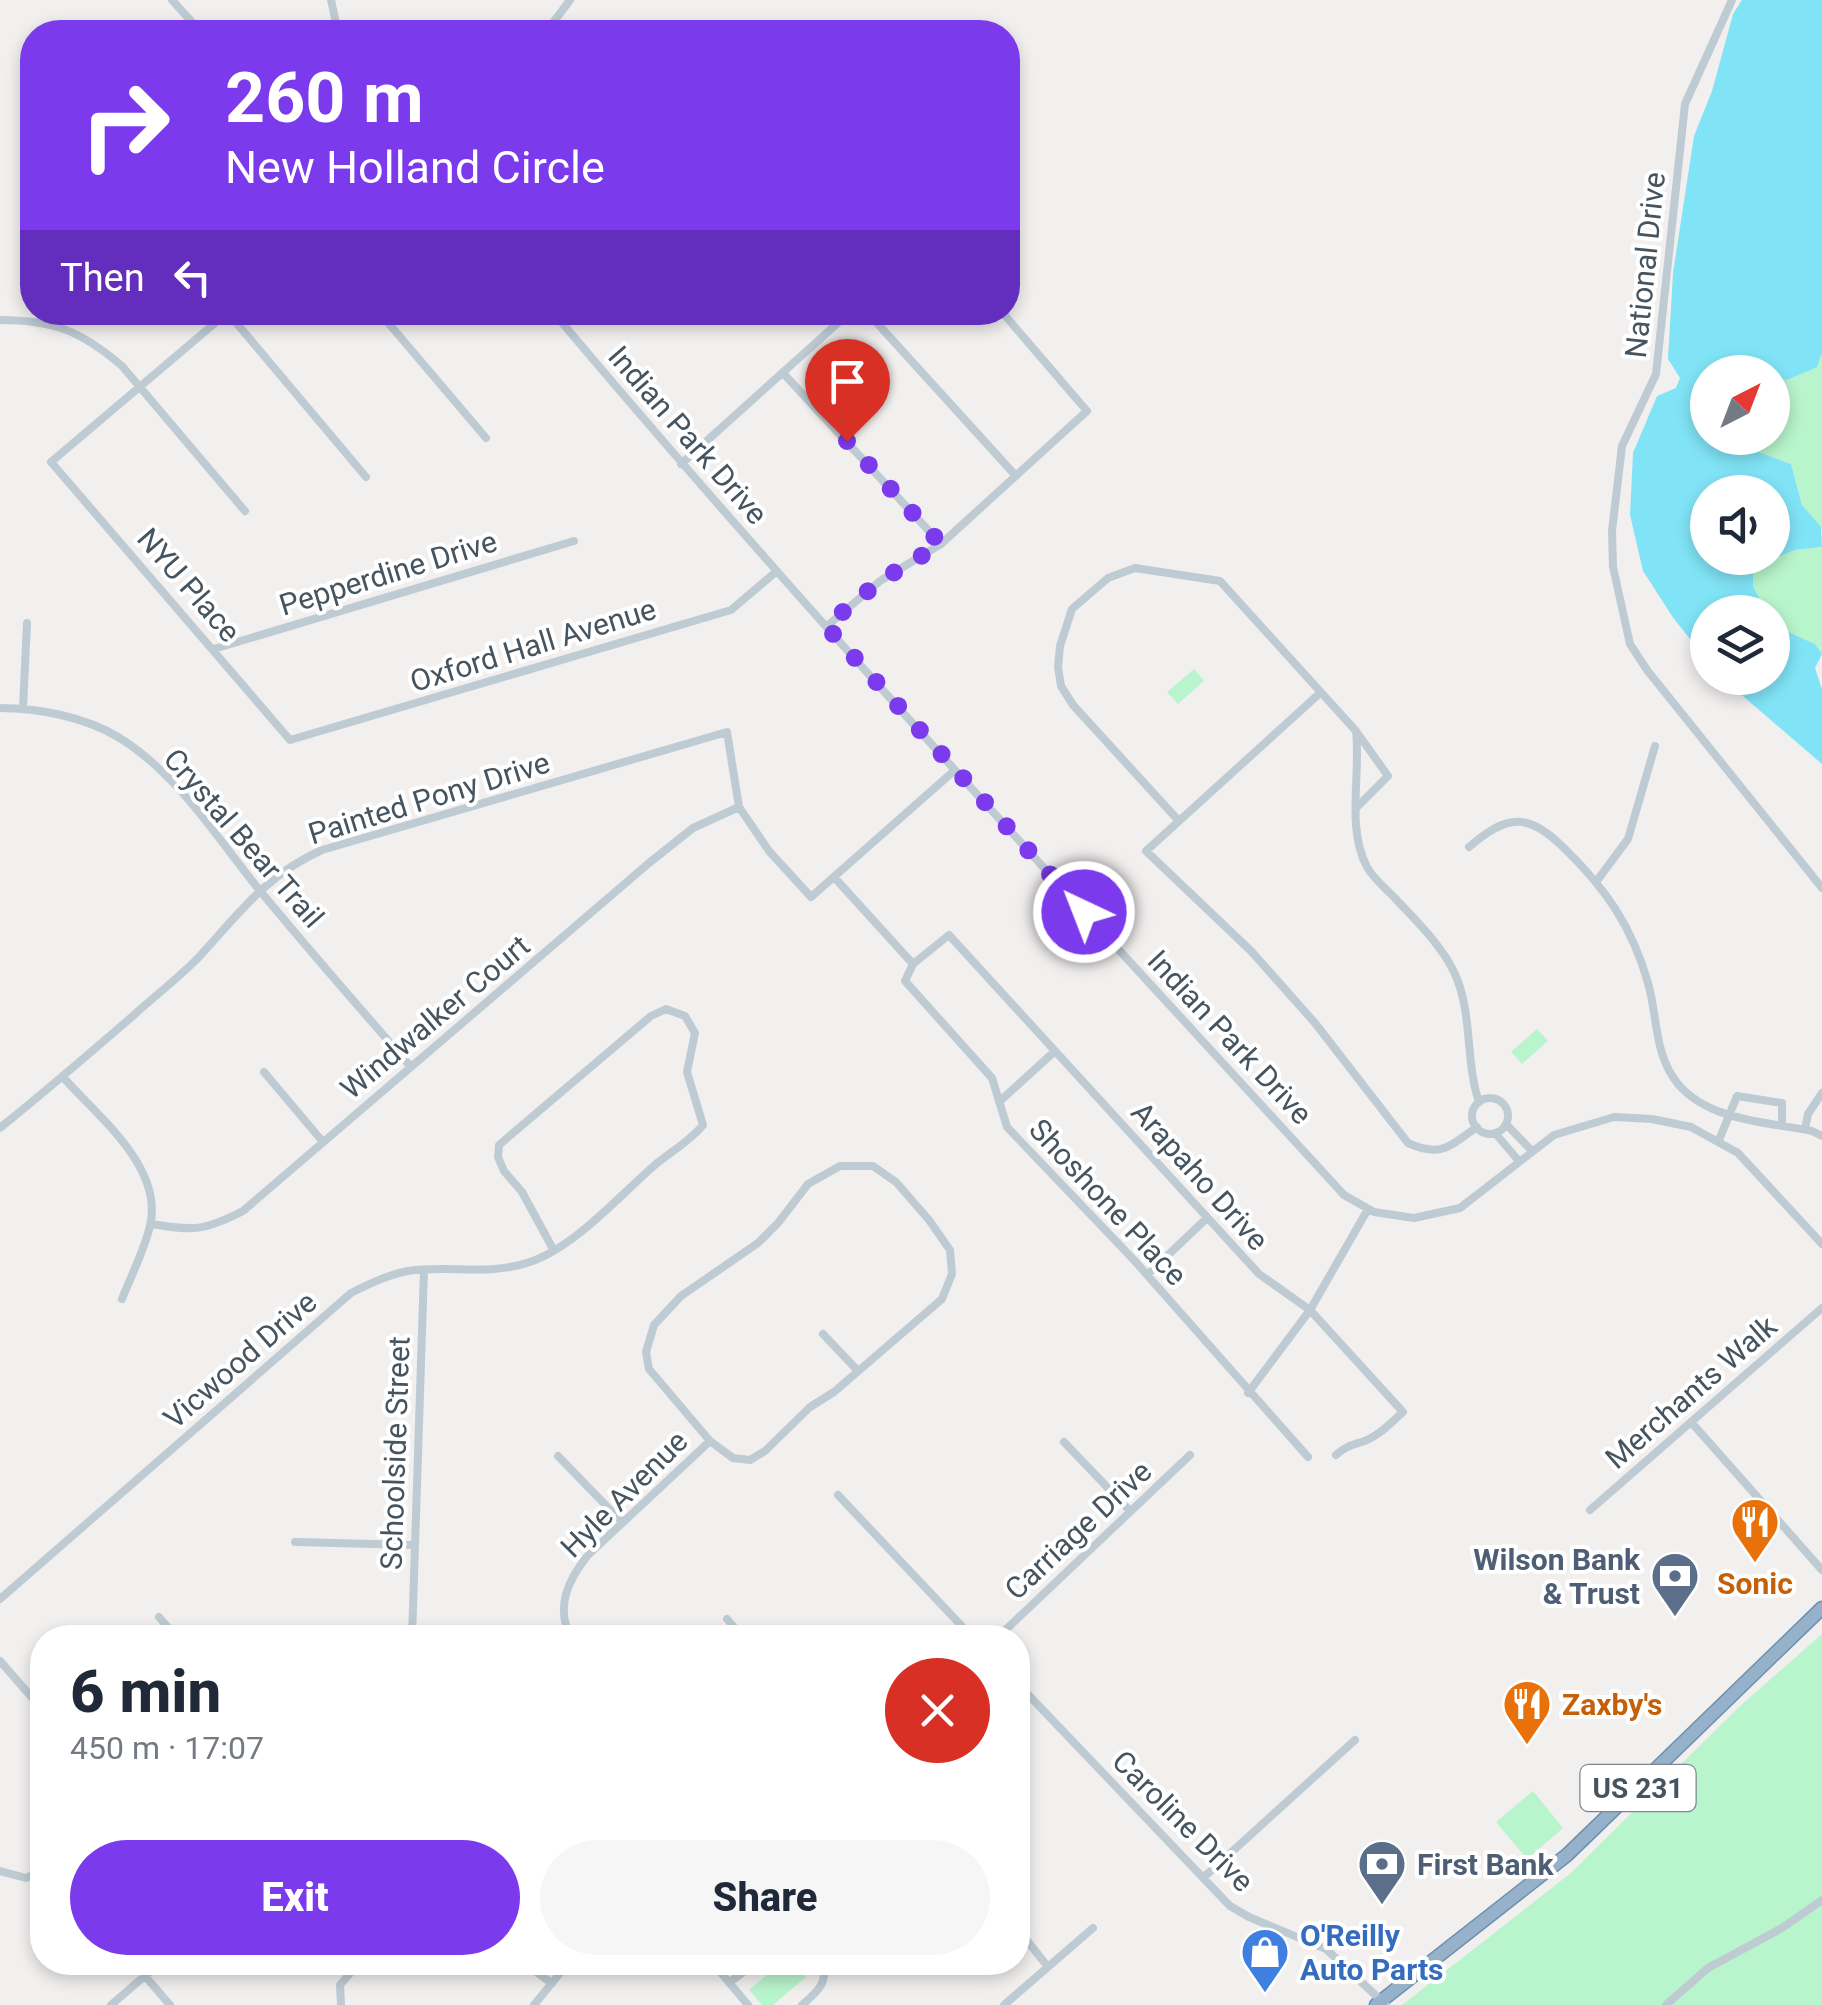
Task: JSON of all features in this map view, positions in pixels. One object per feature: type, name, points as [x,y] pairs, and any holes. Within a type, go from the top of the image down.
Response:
[{"type":"highway","name":"US 231","points":[[1381,2004],[1567,1855],[1822,1608]]},
{"type":"street","points":[[172,0],[190,20]]},
{"type":"street","name":"National Drive","points":[[1732,0],[1685,104],[1656,374],[1622,446],[1612,531],[1613,567],[1630,644],[1646,670],[1822,888]]},
{"type":"street","points":[[59,325],[99,347],[139,386],[244,511]]},
{"type":"street","points":[[139,386],[213,325]]},
{"type":"street","points":[[238,325],[366,477]]},
{"type":"street","points":[[390,325],[486,438]]},
{"type":"street","name":"Indian Park Drive","points":[[564,325],[681,464],[955,770],[1344,1195],[1368,1208],[1414,1218],[1460,1208],[1554,1134],[1614,1117],[1652,1119],[1691,1128],[1719,1140],[1754,1167],[1822,1244]]},
{"type":"street","points":[[681,464],[836,325]]},
{"type":"street","points":[[880,325],[1016,476]]},
{"type":"street","points":[[826,626],[880,581],[941,544],[1088,411],[1013,325]]},
{"type":"street","points":[[783,373],[941,544]]},
{"type":"street","name":"NYU Place","points":[[139,386],[51,462],[290,740]]},
{"type":"street","name":"Pepperdine Drive","points":[[214,649],[574,541]]},
{"type":"street","points":[[1178,820],[1073,705],[1061,686],[1058,667],[1072,608],[1108,578],[1135,568],[1220,581],[1385,768],[1388,776],[1357,807]]},
{"type":"street","name":"Oxford Hall Avenue","points":[[290,740],[731,610],[777,571]]},
{"type":"street","points":[[23,708],[27,623]]},
{"type":"street","points":[[1320,693],[1146,851],[1252,951],[1316,1023],[1408,1143],[1424,1150],[1445,1150],[1476,1127]]},
{"type":"street","name":"Crystal Bear Trail","points":[[0,708],[23,708],[98,728],[149,760],[172,781],[411,1068]]},
{"type":"street","points":[[1356,731],[1356,837],[1368,869],[1421,927],[1455,974],[1479,1102]]},
{"type":"street","name":"Painted Pony Drive","points":[[0,1128],[63,1078],[196,958],[228,920],[260,891],[322,850],[726,732],[739,807]]},
{"type":"street","points":[[1596,882],[1628,838],[1655,746]]},
{"type":"street","points":[[739,807],[769,851],[811,898],[955,770]]},
{"type":"street","name":"Windwalker Court","points":[[151,1224],[183,1230],[211,1228],[243,1211],[664,851],[693,828],[739,807]]},
{"type":"street","points":[[1469,846],[1489,830],[1513,819],[1528,822],[1554,838],[1596,882],[1628,925],[1649,986],[1662,1061],[1678,1084],[1696,1102],[1822,1136]]},
{"type":"street","points":[[834,876],[913,964]]},
{"type":"street","name":"Arapaho Drive","points":[[913,964],[949,935],[1258,1274],[1310,1310],[1403,1412],[1379,1432],[1348,1444],[1336,1455]]},
{"type":"street","name":"Shoshone Place","points":[[913,964],[905,981],[992,1078],[1008,1127],[1147,1275],[1308,1457]]},
{"type":"street","name":"Vicwood Drive","points":[[0,1599],[351,1293],[384,1277],[424,1270],[474,1271],[532,1262],[554,1249],[694,1136],[703,1125],[687,1072],[695,1032],[685,1016],[666,1010],[651,1016],[499,1146],[498,1157],[504,1171],[522,1192],[554,1249]]},
{"type":"street","points":[[999,1102],[1055,1051]]},
{"type":"street","points":[[264,1072],[323,1142]]},
{"type":"street","points":[[63,1078],[137,1160],[150,1190],[151,1224],[122,1299]]},
{"type":"street","points":[[1804,1130],[1808,1114],[1822,1094]]},
{"type":"street","points":[[1719,1140],[1736,1096],[1782,1103],[1782,1125]]},
{"type":"street","points":[[1498,1100],[1507,1111],[1506,1124],[1495,1133],[1485,1133],[1476,1127],[1472,1114],[1479,1102],[1498,1100]]},
{"type":"street","points":[[1506,1124],[1532,1150]]},
{"type":"street","points":[[1495,1133],[1518,1160]]},
{"type":"street","points":[[840,1166],[874,1166],[896,1182],[929,1220],[950,1250],[952,1274],[942,1299],[858,1371],[810,1407],[766,1451],[750,1460],[733,1458],[710,1441],[649,1369],[646,1352],[654,1325],[681,1296],[758,1242],[808,1184],[840,1166]]},
{"type":"street","points":[[1248,1393],[1310,1310],[1368,1208]]},
{"type":"street","points":[[1147,1275],[1207,1218]]},
{"type":"street","name":"Schoolside Street","points":[[412,1625],[424,1270]]},
{"type":"street","name":"Merchants Walk","points":[[1590,1510],[1822,1308]]},
{"type":"street","points":[[823,1334],[858,1371]]},
{"type":"street","points":[[1691,1422],[1822,1570]]},
{"type":"street","name":"Hyle Avenue","points":[[567,1625],[563,1612],[574,1572],[710,1441]]},
{"type":"street","points":[[1064,1442],[1130,1511]]},
{"type":"street","name":"Carriage Drive","points":[[1010,1625],[1190,1455]]},
{"type":"street","points":[[558,1456],[622,1522]]},
{"type":"street","points":[[838,1495],[961,1625]]},
{"type":"street","points":[[295,1542],[414,1545]]},
{"type":"street","points":[[159,1617],[166,1625]]},
{"type":"street","points":[[727,1620],[732,1625]]},
{"type":"street","points":[[0,1661],[30,1695]]},
{"type":"street","name":"Caroline Drive","points":[[1030,1697],[1230,1906],[1326,1949],[1381,2004]]},
{"type":"street","points":[[1203,1878],[1354,1740]]},
{"type":"street","points":[[0,1872],[30,1876]]},
{"type":"street","points":[[1666,2005],[1708,1968],[1782,1928],[1822,1900]]},
{"type":"street","points":[[1004,2005],[1093,1928]]},
{"type":"street","points":[[1030,1944],[1048,1967]]},
{"type":"street","points":[[340,2005],[340,1985],[349,1975]]},
{"type":"street","points":[[541,1975],[550,1982]]},
{"type":"street","points":[[534,2005],[557,1975]]},
{"type":"street","points":[[723,1975],[748,2005]]},
{"type":"street","points":[[730,1983],[740,1975]]},
{"type":"street","points":[[802,2005],[822,1988],[826,1975]]},
{"type":"street","points":[[111,2005],[145,1976],[170,2005]]},
{"type":"green space","points":[[1822,353],[1822,530],[1802,505],[1791,464],[1766,455],[1790,455],[1790,379],[1816,367]]},
{"type":"green space","points":[[1822,547],[1822,654],[1815,644],[1790,633],[1790,595],[1758,595],[1753,586],[1753,575],[1790,575],[1790,552]]},
{"type":"green space","points":[[1194,669],[1204,681],[1178,704],[1167,692]]},
{"type":"green space","points":[[1537,1029],[1548,1041],[1522,1064],[1511,1052]]},
{"type":"green space","points":[[1822,1634],[1822,2005],[1402,2005],[1571,1873],[1739,1707]]},
{"type":"green space","points":[[1533,1791],[1563,1828],[1527,1859],[1496,1822]]},
{"type":"green space","points":[[767,1975],[806,1977],[773,2005],[762,2005],[749,1990]]},
{"type":"water","points":[[1742,0],[1822,0],[1822,353],[1817,367],[1790,379],[1790,355],[1690,355],[1690,455],[1766,455],[1791,464],[1802,505],[1821,527],[1822,547],[1790,552],[1790,475],[1690,475],[1690,575],[1753,575],[1758,595],[1690,595],[1690,639],[1643,571],[1630,515],[1633,453],[1657,396],[1676,388],[1680,378],[1668,359],[1673,273],[1694,136],[1712,91],[1733,14]]},
{"type":"water","points":[[1790,633],[1815,644],[1822,654],[1815,668],[1822,689],[1822,764],[1742,695],[1790,695]]},
{"type":"place","name":"Sonic","points":[[1755,1564]]},
{"type":"place","name":"Wilson Bank & Trust","points":[[1675,1618]]},
{"type":"place","name":"Zaxby's","points":[[1527,1746]]},
{"type":"place","name":"First Bank","points":[[1382,1906]]},
{"type":"place","name":"O'Reilly Auto Parts","points":[[1265,1994]]},
{"type":"route","points":[[847,441],[941,544],[880,581],[826,626],[1084,912]]}]
